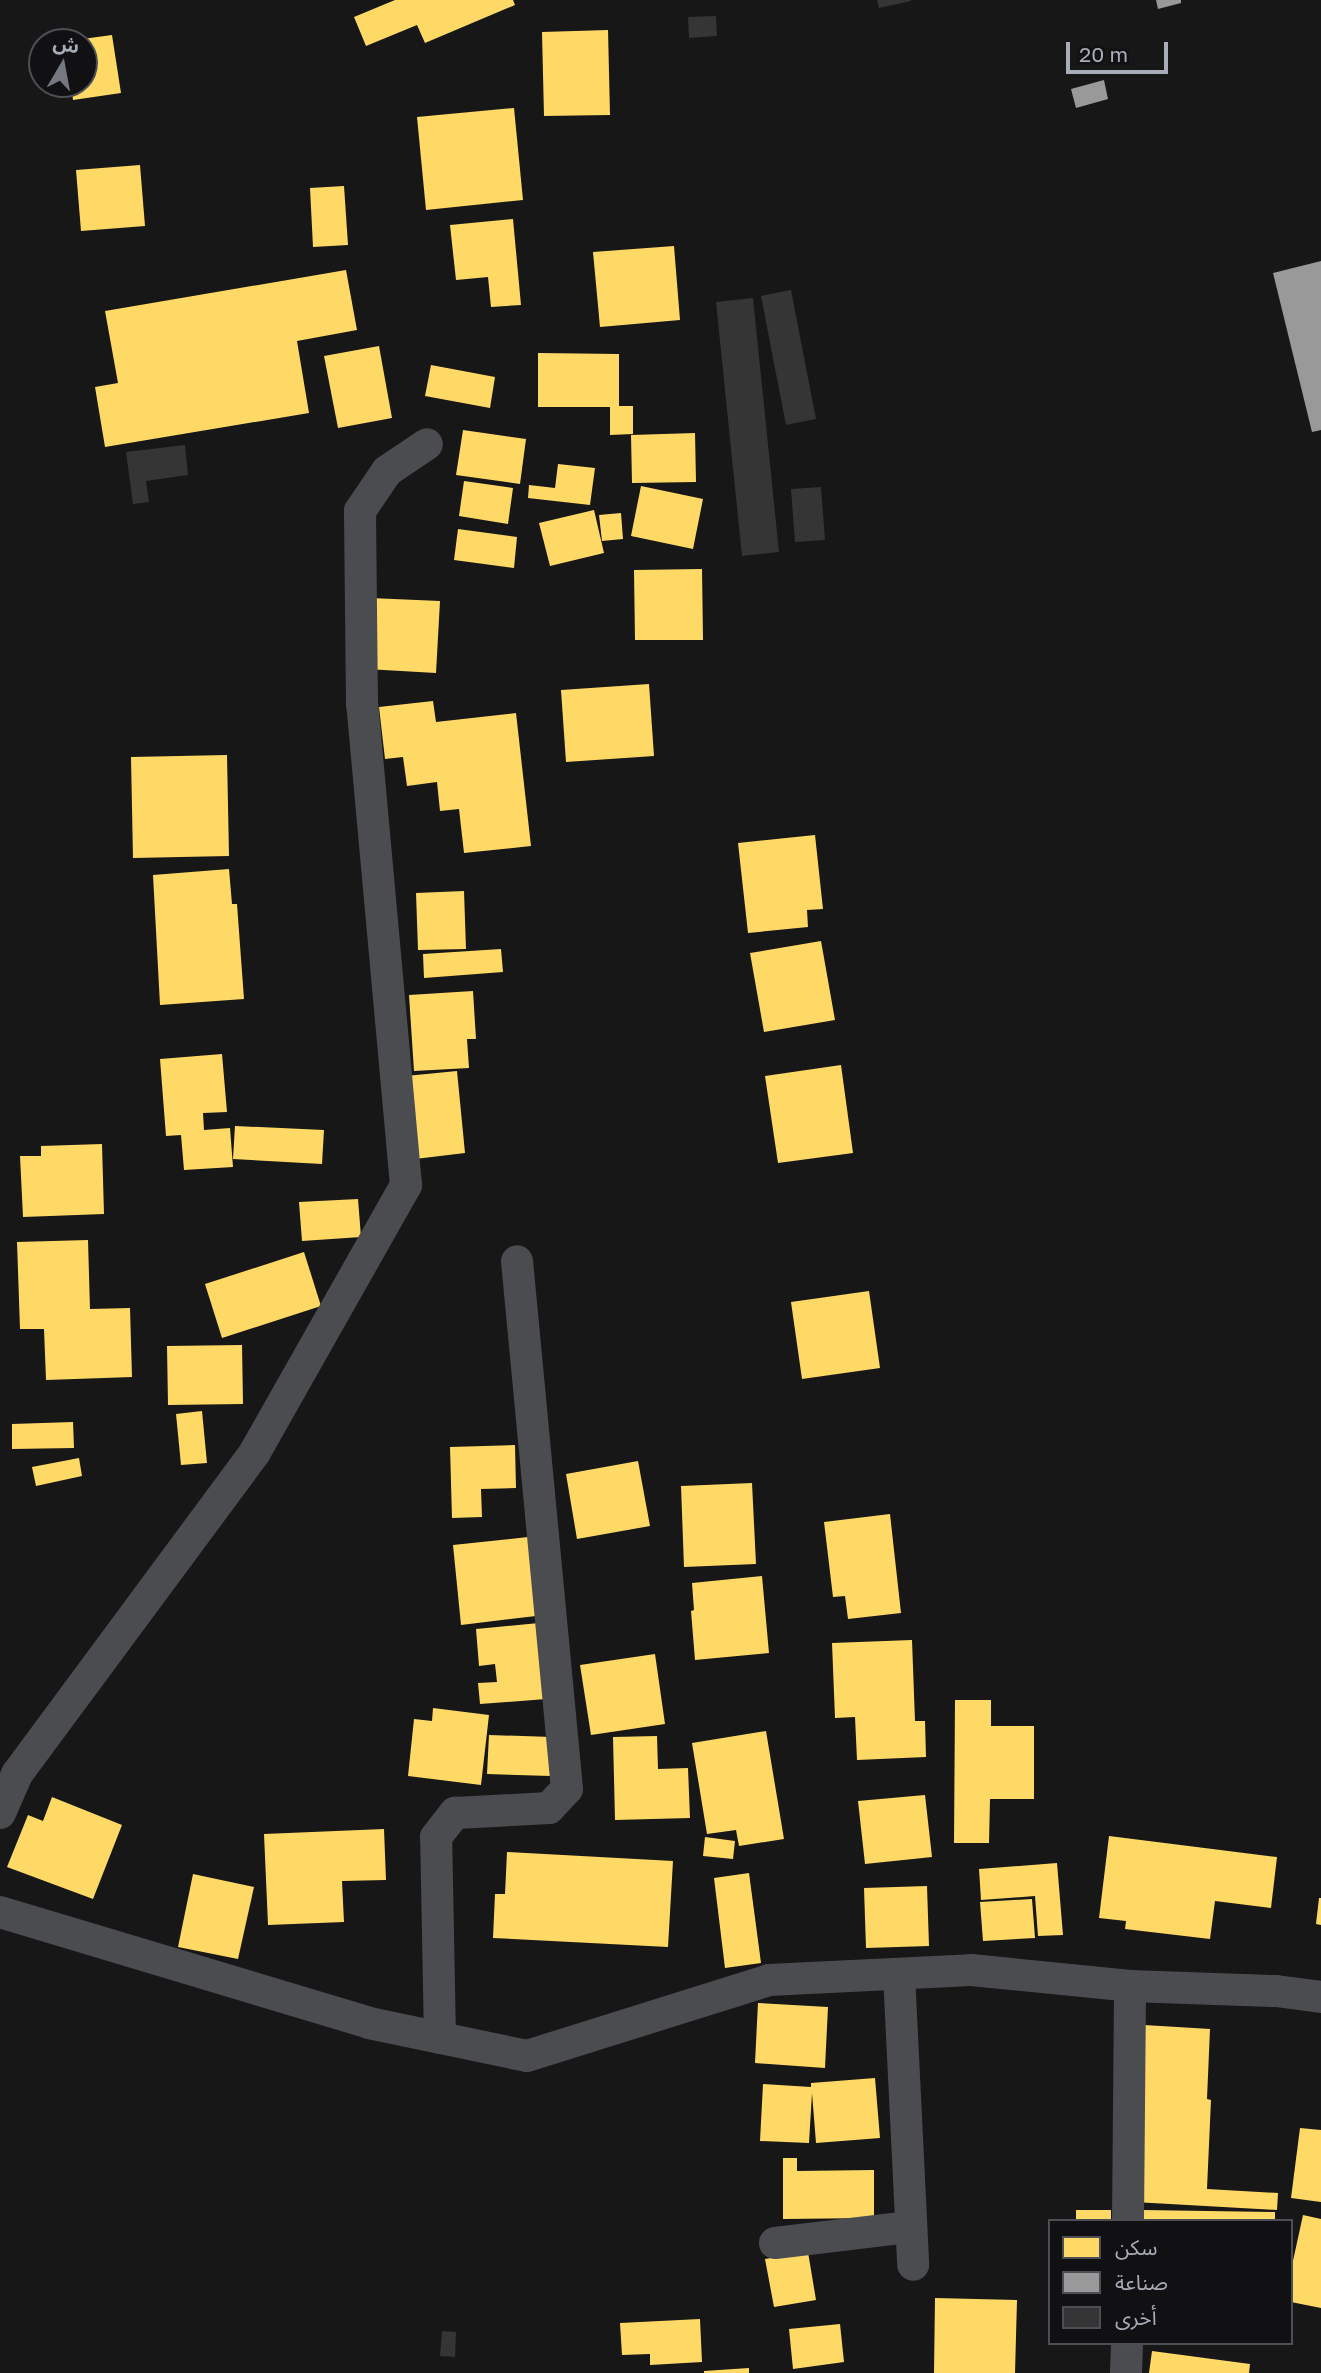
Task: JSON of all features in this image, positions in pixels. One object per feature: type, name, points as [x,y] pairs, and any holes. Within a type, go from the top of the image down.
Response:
[{"type":"street","points":[[0,1814],[17,1774],[255,1452],[406,1185],[362,705],[360,511],[387,471],[427,444]]},
{"type":"street","points":[[440,2038],[436,1837],[454,1813],[549,1808],[567,1790],[517,1261]]},
{"type":"street","points":[[0,1912],[369,2023],[527,2056],[769,1980],[971,1970],[1130,1986],[1276,1990],[1321,1997]]},
{"type":"street","points":[[898,1973],[912,2265]]},
{"type":"street","points":[[1128,2219],[1130,1986]]},
{"type":"street","points":[[775,2243],[911,2227]]},
{"type":"street","points":[[1126,2373],[1127,2345]]},
{"type":"building: سكن","points":[[395,0],[513,0],[515,5],[425,43],[417,25],[366,46],[354,17]]},
{"type":"building: سكن","points":[[608,30],[610,115],[544,116],[542,32]]},
{"type":"building: سكن","points":[[112,35],[121,93],[98,96],[98,37]]},
{"type":"building: سكن","points":[[514,108],[523,200],[426,210],[417,117]]},
{"type":"building: سكن","points":[[140,165],[145,226],[81,231],[76,170]]},
{"type":"building: سكن","points":[[344,186],[348,245],[313,247],[310,188]]},
{"type":"building: سكن","points":[[513,219],[521,305],[491,307],[488,277],[456,280],[450,225]]},
{"type":"building: سكن","points":[[674,246],[680,320],[600,327],[593,252]]},
{"type":"building: سكن","points":[[346,270],[357,330],[297,341],[309,413],[105,447],[95,387],[118,383],[105,311]]},
{"type":"building: سكن","points":[[379,346],[392,418],[338,428],[324,356]]},
{"type":"building: سكن","points":[[538,353],[619,354],[619,406],[633,406],[633,434],[610,435],[610,407],[538,407]]},
{"type":"building: سكن","points":[[431,365],[495,377],[490,408],[425,396]]},
{"type":"building: سكن","points":[[463,430],[526,439],[520,484],[456,475]]},
{"type":"building: سكن","points":[[695,433],[696,482],[632,483],[631,435]]},
{"type":"building: سكن","points":[[558,464],[595,468],[590,505],[528,498],[529,485],[555,488]]},
{"type":"building: سكن","points":[[464,481],[513,488],[508,524],[459,516]]},
{"type":"building: سكن","points":[[641,486],[703,499],[693,549],[631,536]]},
{"type":"building: سكن","points":[[594,510],[604,553],[550,566],[539,523]]},
{"type":"building: سكن","points":[[621,513],[623,539],[602,541],[599,515]]},
{"type":"building: سكن","points":[[458,529],[517,537],[514,568],[454,560]]},
{"type":"building: سكن","points":[[702,569],[703,640],[635,640],[634,570]]},
{"type":"building: سكن","points":[[370,598],[440,601],[436,673],[366,669]]},
{"type":"building: سكن","points":[[649,684],[654,756],[566,762],[561,690]]},
{"type":"building: سكن","points":[[433,701],[436,722],[516,713],[531,846],[464,853],[459,809],[440,811],[437,782],[407,786],[403,757],[385,759],[379,707]]},
{"type":"building: سكن","points":[[227,755],[229,856],[133,858],[131,757]]},
{"type":"building: سكن","points":[[815,835],[823,909],[807,910],[808,927],[748,933],[738,843]]},
{"type":"building: سكن","points":[[229,869],[232,904],[237,904],[244,999],[160,1005],[153,875]]},
{"type":"building: سكن","points":[[464,891],[466,949],[418,950],[416,893]]},
{"type":"building: سكن","points":[[821,941],[835,1020],[764,1032],[750,953]]},
{"type":"building: سكن","points":[[501,949],[503,972],[424,978],[423,954]]},
{"type":"building: سكن","points":[[473,991],[476,1039],[467,1039],[469,1068],[414,1071],[409,995]]},
{"type":"building: سكن","points":[[222,1054],[227,1112],[203,1113],[204,1130],[230,1128],[233,1167],[184,1170],[181,1135],[166,1136],[160,1059]]},
{"type":"building: سكن","points":[[841,1065],[853,1153],[778,1163],[765,1076]]},
{"type":"building: سكن","points":[[457,1071],[465,1153],[415,1159],[406,1076]]},
{"type":"building: سكن","points":[[235,1126],[324,1130],[322,1164],[233,1159]]},
{"type":"building: سكن","points":[[102,1144],[104,1214],[23,1217],[20,1156],[41,1156],[41,1146]]},
{"type":"building: سكن","points":[[358,1199],[361,1237],[302,1241],[299,1202]]},
{"type":"building: سكن","points":[[88,1240],[90,1309],[130,1308],[132,1377],[46,1380],[44,1329],[20,1329],[17,1242]]},
{"type":"building: سكن","points":[[304,1252],[321,1306],[222,1338],[205,1284]]},
{"type":"building: سكن","points":[[869,1291],[880,1368],[802,1379],[791,1302]]},
{"type":"building: سكن","points":[[242,1345],[243,1404],[168,1405],[167,1346]]},
{"type":"building: سكن","points":[[202,1411],[207,1463],[181,1465],[176,1414]]},
{"type":"building: سكن","points":[[73,1422],[74,1448],[12,1449],[12,1424]]},
{"type":"building: سكن","points":[[515,1445],[516,1488],[481,1489],[482,1517],[452,1518],[450,1447]]},
{"type":"building: سكن","points":[[79,1458],[82,1476],[36,1486],[32,1467]]},
{"type":"building: سكن","points":[[638,1461],[650,1526],[577,1539],[566,1474]]},
{"type":"building: سكن","points":[[752,1483],[756,1564],[684,1567],[681,1486]]},
{"type":"building: سكن","points":[[890,1514],[901,1613],[848,1619],[845,1596],[833,1597],[824,1522]]},
{"type":"building: سكن","points":[[528,1537],[536,1616],[461,1625],[453,1545]]},
{"type":"building: سكن","points":[[762,1576],[769,1653],[695,1660],[692,1583]]},
{"type":"building: سكن","points":[[539,1623],[546,1699],[480,1704],[478,1683],[497,1682],[495,1664],[479,1666],[476,1629]]},
{"type":"building: سكن","points":[[912,1640],[915,1721],[925,1721],[926,1757],[857,1760],[855,1717],[835,1718],[832,1643]]},
{"type":"building: سكن","points":[[655,1654],[665,1724],[591,1735],[580,1665]]},
{"type":"building: سكن","points":[[955,1700],[991,1700],[991,1726],[1034,1726],[1034,1799],[990,1799],[989,1843],[954,1843]]},
{"type":"building: سكن","points":[[433,1708],[489,1715],[481,1785],[408,1776],[414,1719],[432,1721]]},
{"type":"building: سكن","points":[[766,1731],[784,1839],[739,1846],[736,1830],[707,1834],[692,1743]]},
{"type":"building: سكن","points":[[489,1735],[552,1737],[551,1776],[487,1774]]},
{"type":"building: سكن","points":[[657,1736],[658,1769],[688,1768],[690,1818],[615,1820],[613,1737]]},
{"type":"building: سكن","points":[[925,1795],[932,1857],[865,1864],[858,1801]]},
{"type":"building: سكن","points":[[52,1797],[122,1825],[93,1899],[7,1867],[28,1815],[43,1821]]},
{"type":"building: سكن","points":[[384,1829],[386,1880],[342,1881],[344,1922],[268,1925],[264,1834]]},
{"type":"building: سكن","points":[[1109,1836],[1277,1857],[1271,1908],[1215,1901],[1210,1939],[1125,1929],[1126,1921],[1099,1918]]},
{"type":"building: سكن","points":[[705,1837],[735,1841],[733,1859],[703,1856]]},
{"type":"building: سكن","points":[[507,1852],[673,1861],[668,1947],[493,1938],[495,1894],[505,1894]]},
{"type":"building: سكن","points":[[1057,1863],[1063,1935],[1038,1936],[1035,1896],[981,1900],[979,1869]]},
{"type":"building: سكن","points":[[749,1873],[761,1963],[725,1968],[714,1878]]},
{"type":"building: سكن","points":[[193,1874],[254,1887],[238,1959],[178,1947]]},
{"type":"building: سكن","points":[[927,1886],[929,1946],[866,1948],[864,1888]]},
{"type":"building: سكن","points":[[1321,1898],[1321,1925],[1316,1924]]},
{"type":"building: سكن","points":[[1032,1899],[1035,1938],[983,1941],[980,1902]]},
{"type":"building: سكن","points":[[758,2003],[828,2007],[825,2068],[755,2063]]},
{"type":"building: سكن","points":[[1144,2025],[1210,2029],[1207,2099],[1211,2100],[1207,2189],[1278,2193],[1277,2210],[1134,2202]]},
{"type":"building: سكن","points":[[875,2078],[880,2138],[816,2143],[812,2093],[809,2143],[760,2141],[763,2084],[811,2087],[811,2083]]},
{"type":"building: سكن","points":[[1300,2128],[1321,2130],[1321,2202],[1291,2198]]},
{"type":"building: سكن","points":[[783,2158],[797,2158],[797,2171],[874,2170],[874,2218],[783,2219]]},
{"type":"building: سكن","points":[[1076,2210],[1111,2210],[1111,2219],[1076,2219]]},
{"type":"building: سكن","points":[[1143,2210],[1275,2212],[1275,2219],[1143,2219]]},
{"type":"building: سكن","points":[[1303,2215],[1321,2219],[1321,2308],[1293,2302],[1293,2261]]},
{"type":"building: سكن","points":[[808,2252],[816,2300],[774,2307],[765,2259]]},
{"type":"building: سكن","points":[[935,2298],[1017,2300],[1015,2373],[934,2373]]},
{"type":"building: سكن","points":[[700,2319],[702,2362],[650,2365],[650,2354],[622,2355],[620,2323]]},
{"type":"building: سكن","points":[[840,2324],[844,2362],[793,2369],[789,2329]]},
{"type":"building: سكن","points":[[1152,2351],[1250,2364],[1249,2373],[1149,2373]]},
{"type":"building: سكن","points":[[749,2368],[749,2373],[704,2373],[704,2371]]},
{"type":"building: صناعة","points":[[1156,0],[1181,0],[1181,3],[1158,9]]},
{"type":"building: صناعة","points":[[1104,80],[1108,99],[1076,108],[1071,89]]},
{"type":"building: صناعة","points":[[1321,261],[1321,430],[1312,432],[1273,273]]},
{"type":"building: أخرى","points":[[877,0],[911,0],[911,1],[879,8]]},
{"type":"building: أخرى","points":[[716,16],[717,36],[689,38],[688,17]]},
{"type":"building: أخرى","points":[[791,290],[816,419],[786,425],[761,296]]},
{"type":"building: أخرى","points":[[753,298],[779,552],[742,556],[716,302]]},
{"type":"building: أخرى","points":[[185,445],[188,475],[146,481],[149,502],[133,504],[126,452]]},
{"type":"building: أخرى","points":[[821,487],[825,540],[795,542],[791,489]]},
{"type":"building: أخرى","points":[[442,2331],[456,2332],[455,2357],[440,2356]]}]
